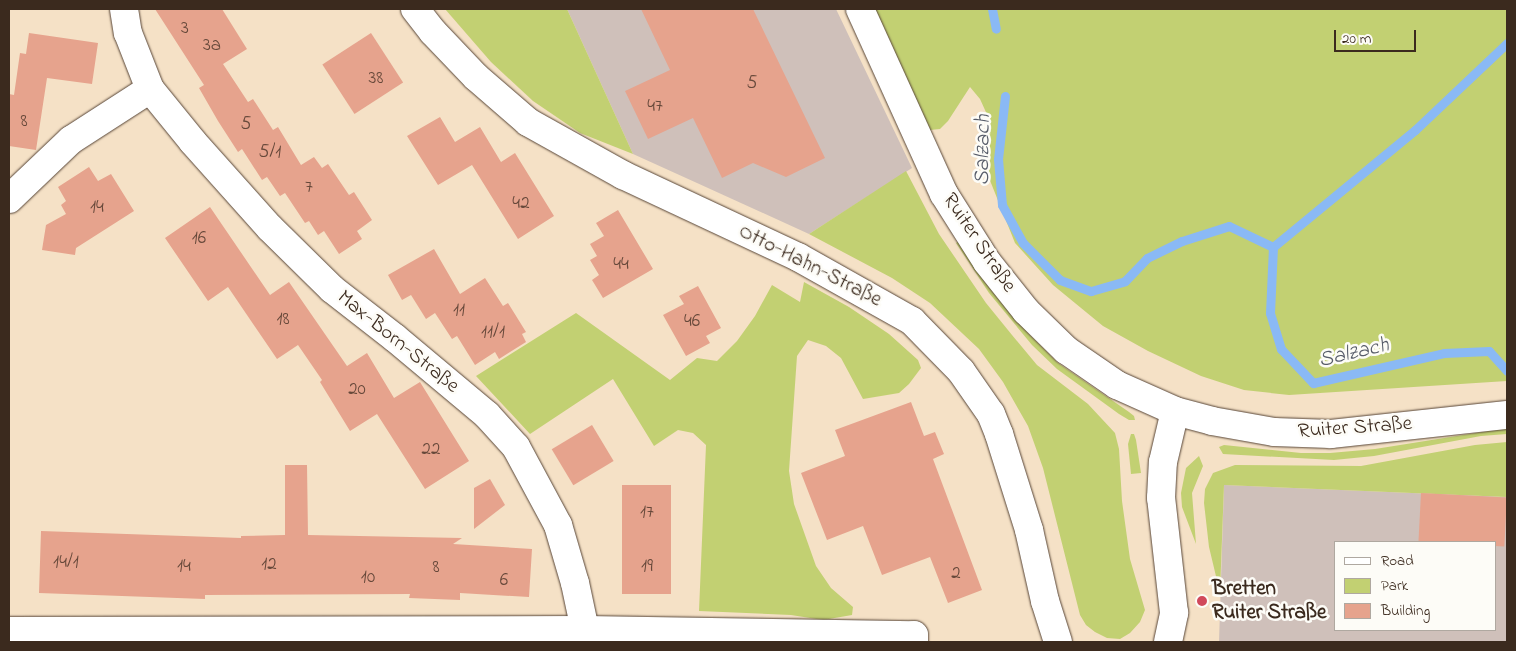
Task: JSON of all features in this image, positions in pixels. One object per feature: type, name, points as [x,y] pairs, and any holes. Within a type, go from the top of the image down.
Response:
[{"type":"street","name":"Max-Born-Straße","points":[[124,9],[128,34],[150,89],[192,142],[270,228],[332,289],[395,338],[487,415],[516,447],[558,525],[575,584],[585,636]]},
{"type":"street","name":"Otto-Hahn-Straße","points":[[416,9],[433,32],[476,77],[528,122],[623,175],[798,257],[912,321],[961,371],[991,414],[1029,530],[1045,601],[1058,642]]},
{"type":"street","name":"Ruiter Straße","points":[[860,9],[944,194],[987,262],[1026,311],[1066,350],[1117,385],[1175,410],[1212,421],[1274,432],[1331,434],[1507,415]]},
{"type":"street","points":[[9,199],[71,140],[150,89]]},
{"type":"street","points":[[1168,642],[1174,614],[1161,498],[1163,462],[1175,410]]},
{"type":"street","points":[[9,631],[243,636],[585,636],[914,639]]},
{"type":"shaded area","points":[[567,9],[836,9],[912,168],[809,234],[633,154]]},
{"type":"shaded area","points":[[1224,485],[1507,497],[1507,642],[1219,642]]},
{"type":"green space","points":[[445,9],[567,9],[633,154],[580,133],[533,101],[491,62]]},
{"type":"green space","points":[[875,9],[1507,9],[1507,381],[1289,395],[1244,390],[1201,376],[1148,351],[1103,326],[1053,285],[1015,243],[981,158],[990,121],[980,99],[970,87],[948,121],[940,129],[930,130]]},
{"type":"green space","points":[[906,171],[939,234],[986,303],[1037,365],[1088,404],[1115,433],[1119,449],[1122,501],[1130,559],[1145,610],[1140,622],[1130,633],[1120,639],[1107,638],[1095,632],[1086,625],[1080,615],[1043,468],[1028,426],[1003,382],[979,349],[930,303],[892,278],[809,234]]},
{"type":"green space","points":[[961,240],[993,289],[1028,333],[1058,363],[1129,412],[1134,416],[1135,420],[1129,420],[1119,414],[1057,369],[1032,345],[989,293],[956,243]]},
{"type":"green space","points":[[804,282],[849,307],[889,334],[918,360],[921,368],[909,384],[899,393],[863,399],[841,358],[826,346],[808,340],[797,356],[789,471],[794,504],[816,566],[831,588],[853,607],[852,615],[823,620],[791,615],[699,611],[706,445],[693,433],[678,430],[654,446],[613,379],[530,434],[476,376],[576,313],[670,380],[697,358],[717,361],[737,341],[755,316],[772,285],[800,302]]},
{"type":"green space","points":[[1507,428],[1507,434],[1481,436],[1374,456],[1334,460],[1223,454],[1219,447],[1224,445],[1301,453],[1330,453],[1375,449]]},
{"type":"green space","points":[[1131,434],[1134,434],[1136,440],[1141,473],[1131,474],[1128,444]]},
{"type":"green space","points":[[1507,442],[1507,497],[1224,485],[1220,593],[1209,547],[1204,503],[1205,489],[1213,473],[1235,465],[1361,466],[1475,445]]},
{"type":"green space","points":[[1199,456],[1203,466],[1192,493],[1196,544],[1182,507],[1181,493],[1186,468]]},
{"type":"building","points":[[155,9],[222,9],[247,49],[223,64],[248,102],[253,99],[273,130],[278,127],[301,165],[314,157],[322,168],[328,164],[349,195],[354,192],[372,220],[357,231],[362,239],[339,254],[324,231],[318,235],[309,221],[305,223],[285,193],[280,196],[267,177],[262,180],[242,149],[238,152],[218,121],[199,88],[204,85]]},
{"type":"building","points":[[641,9],[753,9],[825,158],[786,177],[753,163],[722,178],[693,118],[648,139],[625,91],[670,70]]},
{"type":"building","points":[[29,33],[98,43],[92,84],[47,78],[36,150],[9,146],[9,94],[14,95],[20,53],[26,54]]},
{"type":"building","points":[[371,33],[403,82],[354,114],[322,65]]},
{"type":"building","points":[[440,117],[455,142],[480,127],[501,162],[515,153],[554,216],[518,239],[472,165],[438,185],[407,136]]},
{"type":"building","points":[[89,167],[98,181],[111,174],[134,211],[76,248],[75,255],[42,250],[46,225],[66,214],[61,205],[66,201],[58,187]]},
{"type":"building","points":[[210,207],[270,295],[289,282],[347,366],[367,353],[394,398],[420,382],[469,461],[425,489],[377,414],[350,431],[320,382],[322,380],[298,345],[277,359],[228,287],[208,301],[165,238]]},
{"type":"building","points":[[618,210],[653,269],[603,298],[592,280],[599,275],[590,260],[597,256],[590,244],[604,236],[596,223]]},
{"type":"building","points":[[434,249],[460,294],[485,278],[503,306],[508,303],[526,332],[522,334],[526,342],[499,359],[495,352],[475,365],[457,336],[452,339],[435,313],[426,319],[411,295],[402,300],[388,275]]},
{"type":"building","points":[[698,286],[721,328],[706,336],[710,343],[686,356],[663,315],[684,304],[679,296]]},
{"type":"building","points":[[911,402],[924,436],[935,432],[944,454],[933,459],[982,590],[948,603],[930,557],[882,575],[863,526],[827,540],[801,473],[845,456],[835,430]]},
{"type":"building","points":[[592,425],[614,461],[573,485],[552,449]]},
{"type":"building","points":[[285,465],[307,465],[308,535],[462,538],[453,544],[532,549],[529,597],[460,593],[460,600],[409,598],[410,594],[205,595],[205,599],[39,593],[41,531],[241,538],[241,536],[285,535]]},
{"type":"building","points":[[490,479],[505,505],[474,529],[474,488]]},
{"type":"building","points":[[622,485],[671,485],[671,594],[622,594]]},
{"type":"building","points":[[1421,493],[1507,498],[1504,546],[1496,546],[1496,541],[1418,541]]},
{"type":"waterway","name":"Salzach","points":[[992,9],[996,29]]},
{"type":"waterway","points":[[1273,247],[1415,130],[1507,43]]},
{"type":"waterway","name":"Salzach","points":[[1005,96],[998,159],[1002,205],[1023,243],[1060,280],[1091,291],[1125,281],[1147,258],[1182,241],[1229,226],[1273,247],[1270,313],[1281,349],[1313,383],[1444,353],[1489,351],[1507,371]]},
{"type":"place","name":"Bretten Ruiter Straße","points":[[1202,601]]}]
